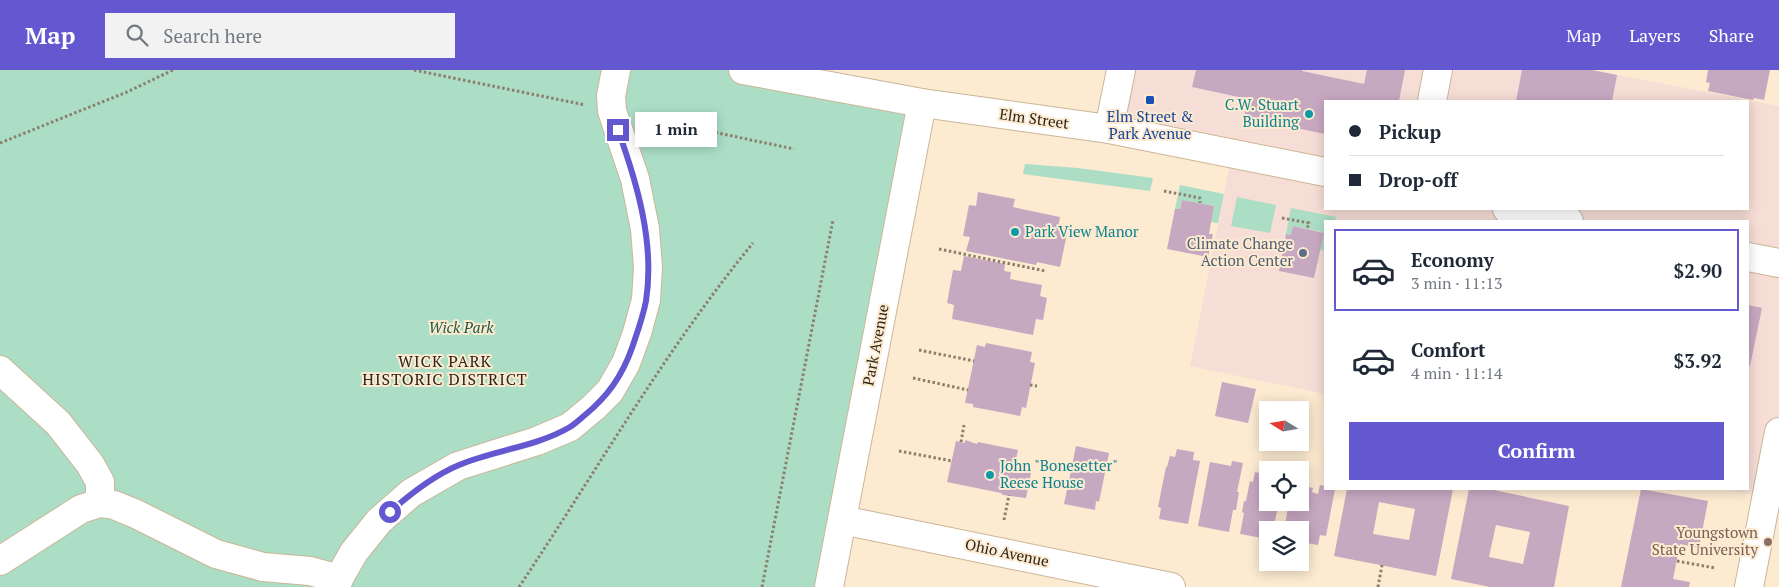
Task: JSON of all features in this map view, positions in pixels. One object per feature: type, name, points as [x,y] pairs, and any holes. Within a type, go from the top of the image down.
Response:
[{"type":"street","points":[[0,561],[81,509],[100,502],[114,505],[136,514],[223,556],[262,567],[310,571],[336,583],[354,552],[379,522],[411,493],[458,466],[537,441],[570,427],[610,391],[626,363],[638,333],[646,300],[648,267],[645,229],[635,179],[612,111],[611,96],[616,70]]},
{"type":"street","name":"Elm Street","points":[[743,70],[922,103],[1109,129],[1324,172]]},
{"type":"street","points":[[1109,129],[1120,70]]},
{"type":"street","points":[[1432,100],[1438,70]]},
{"type":"street","name":"Park Avenue","points":[[829,587],[922,103]]},
{"type":"street","points":[[1511,210],[1564,220]]},
{"type":"street","points":[[1749,257],[1779,264]]},
{"type":"street","points":[[0,370],[58,423],[90,464],[100,482],[100,502]]},
{"type":"street","points":[[1749,587],[1779,432]]},
{"type":"street","name":"Ohio Avenue","points":[[842,520],[1171,587]]},
{"type":"path","points":[[0,143],[127,92],[173,70]]},
{"type":"path","points":[[1164,191],[1200,198],[1200,203]]},
{"type":"path","points":[[1282,218],[1309,223],[1307,229]]},
{"type":"path","points":[[762,587],[833,220]]},
{"type":"path","points":[[519,587],[659,372],[723,280],[753,243]]},
{"type":"path","points":[[939,249],[1045,270]]},
{"type":"path","points":[[919,350],[974,362]]},
{"type":"path","points":[[914,378],[968,390]]},
{"type":"path","points":[[1030,385],[1037,386]]},
{"type":"path","points":[[961,442],[964,425]]},
{"type":"path","points":[[899,451],[952,461]]},
{"type":"path","points":[[1004,520],[1009,495]]},
{"type":"path","points":[[1677,561],[1715,568]]},
{"type":"path","points":[[1378,587],[1382,566]]},
{"type":"shaded area","points":[[1121,70],[1592,70],[1748,100],[1324,100],[1324,210],[1749,210],[1749,100],[1779,106],[1779,432],[1766,497],[1728,490],[1749,490],[1749,220],[1324,220],[1324,394],[1190,366],[1232,154],[1109,129]]},
{"type":"green space","name":"Wick Park","points":[[0,70],[743,70],[922,103],[829,587],[0,587]]},
{"type":"green space","points":[[1025,164],[1078,168],[1153,178],[1150,191],[1023,174]]},
{"type":"green space","points":[[1180,185],[1224,194],[1218,223],[1211,222],[1214,206],[1182,200],[1180,209],[1175,209]]},
{"type":"green space","points":[[1237,197],[1276,205],[1270,233],[1231,226]]},
{"type":"green space","points":[[1291,208],[1336,217],[1335,220],[1324,220],[1324,251],[1320,250],[1323,232],[1293,226],[1291,235],[1286,234]]},
{"type":"building","points":[[1196,70],[1302,70],[1364,84],[1367,70],[1405,70],[1399,100],[1324,100],[1324,134],[1244,117],[1248,99],[1192,87]]},
{"type":"building","points":[[1522,70],[1592,70],[1617,75],[1612,100],[1516,100]]},
{"type":"building","points":[[1708,70],[1770,70],[1764,100],[1754,98],[1753,100],[1708,91],[1710,83],[1706,82]]},
{"type":"building","name":"Park View Manor","points":[[978,192],[1015,199],[1013,207],[1060,217],[1058,227],[1068,229],[1060,267],[1037,262],[1036,265],[966,251],[970,237],[963,236],[969,205],[976,206]]},
{"type":"building","points":[[1182,200],[1214,206],[1209,234],[1213,234],[1208,257],[1167,249],[1175,209],[1180,209]]},
{"type":"building","points":[[1293,226],[1324,233],[1314,278],[1279,271],[1286,234],[1291,235]]},
{"type":"building","name":"Park View Manor","points":[[964,256],[1005,264],[1004,271],[1011,272],[1010,279],[1042,285],[1040,296],[1047,298],[1043,320],[1036,319],[1033,335],[952,319],[954,305],[947,303],[953,270],[961,271]]},
{"type":"building","points":[[1749,305],[1762,308],[1749,366]]},
{"type":"building","points":[[986,343],[1032,352],[1030,362],[1035,363],[1026,408],[1022,407],[1020,416],[973,407],[973,404],[965,403],[977,345],[985,347]]},
{"type":"building","points":[[1222,382],[1256,389],[1248,423],[1215,416]]},
{"type":"building","name":"John \"Bonesetter\" Reese House","points":[[965,440],[977,444],[978,442],[1018,450],[1015,464],[1032,468],[1026,498],[1003,495],[947,482],[956,441],[965,443]]},
{"type":"building","points":[[1076,446],[1109,453],[1099,502],[1096,501],[1095,510],[1064,504]]},
{"type":"building","points":[[1177,449],[1194,452],[1193,460],[1200,461],[1188,524],[1159,519],[1161,508],[1158,507],[1166,467],[1170,456],[1175,457]]},
{"type":"building","points":[[1232,461],[1243,463],[1237,492],[1239,492],[1236,510],[1233,510],[1229,532],[1198,526],[1210,462],[1231,466]]},
{"type":"building","points":[[1255,472],[1259,473],[1259,511],[1277,511],[1275,521],[1259,521],[1259,537],[1240,534],[1244,501],[1246,501],[1250,481],[1253,482]]},
{"type":"building","points":[[1320,485],[1324,486],[1324,490],[1335,490],[1326,536],[1320,535],[1318,545],[1309,544],[1309,521],[1286,521],[1287,511],[1309,511],[1309,487],[1313,488],[1312,492],[1318,494]]},
{"type":"building","points":[[1347,490],[1453,490],[1436,576],[1334,556]],"holes":[[[1379,502],[1415,509],[1409,540],[1373,534]]]},
{"type":"building","points":[[1469,490],[1494,490],[1569,506],[1554,587],[1490,587],[1451,579]],"holes":[[[1496,525],[1530,532],[1523,564],[1489,557]]]},
{"type":"building","points":[[1641,490],[1708,501],[1699,548],[1680,544],[1673,579],[1690,582],[1689,587],[1621,587]]},
{"type":"place","name":"Elm Street & Park Avenue","points":[[1150,100]]},
{"type":"place","name":"C.W. Stuart Building","points":[[1309,114]]},
{"type":"place","name":"Park View Manor","points":[[1015,232]]},
{"type":"place","name":"Climate Change Action Center","points":[[1303,253]]},
{"type":"place","name":"John \"Bonesetter\" Reese House","points":[[990,475]]},
{"type":"place","name":"Youngstown State University","points":[[1768,542]]},
{"type":"district","name":"WICK PARK HISTORIC DISTRICT","points":[[445,370]]},
{"type":"route","points":[[390,512],[411,493],[458,466],[537,441],[570,427],[610,391],[626,363],[638,333],[646,300],[648,267],[645,229],[635,179],[618,130]]}]
